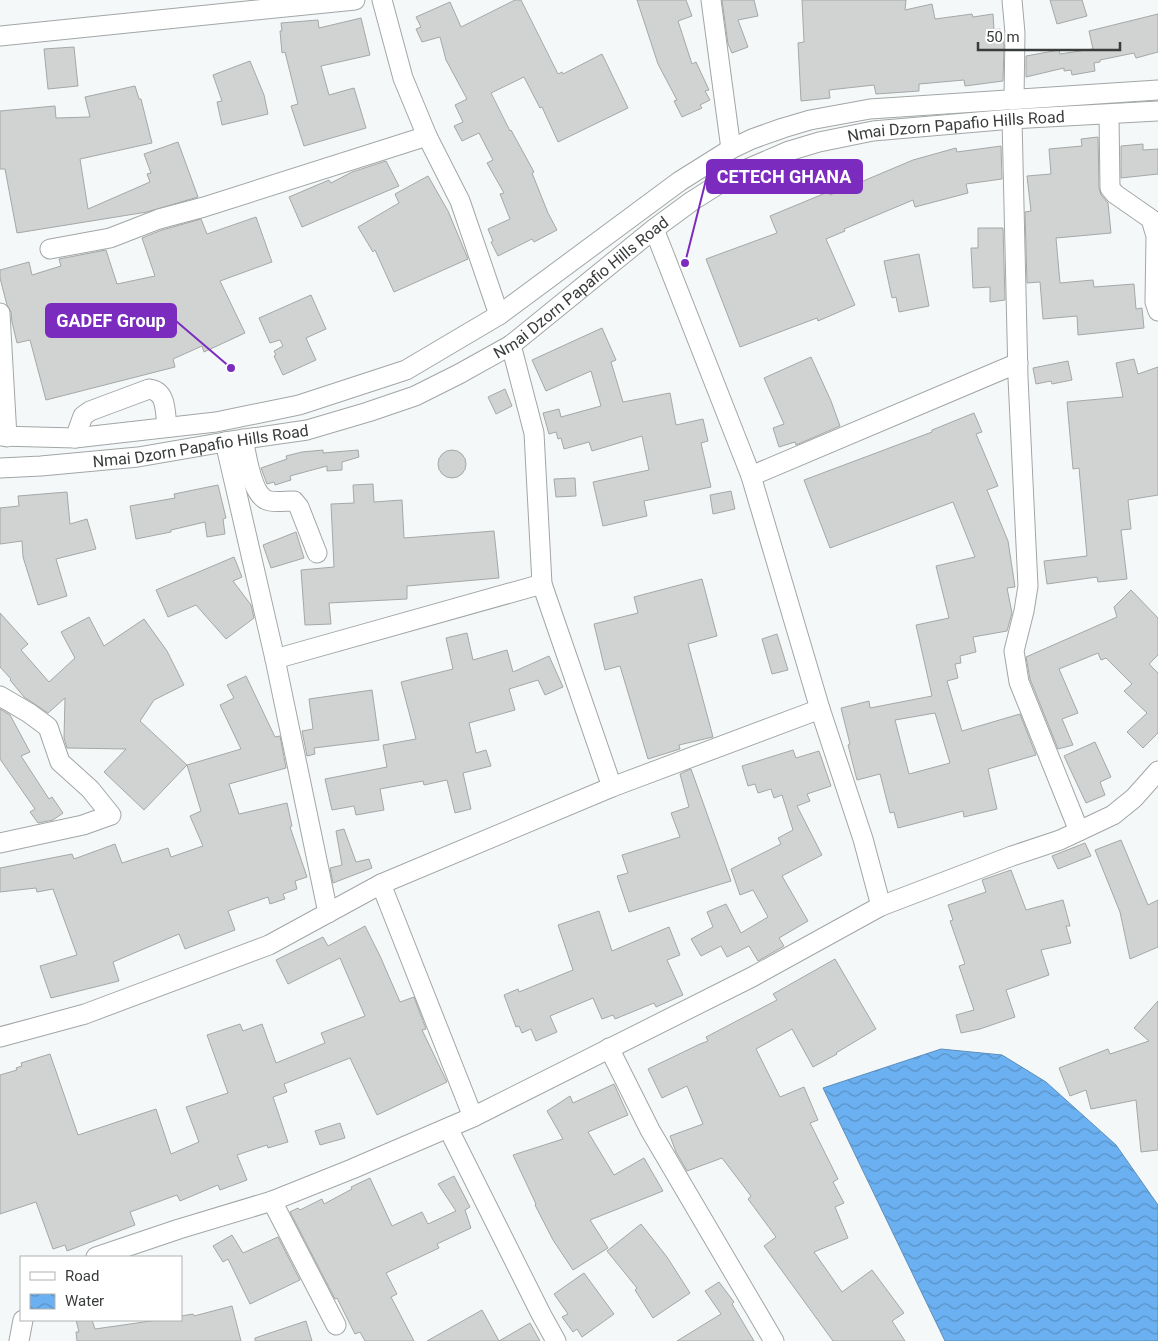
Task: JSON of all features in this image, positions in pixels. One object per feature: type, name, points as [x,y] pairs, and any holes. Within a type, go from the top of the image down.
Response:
[{"type":"street","points":[[0,36],[355,0]]},
{"type":"street","points":[[382,0],[403,78],[427,136],[460,201],[500,315]]},
{"type":"street","points":[[711,0],[731,149]]},
{"type":"street","points":[[1012,0],[1015,33],[1014,99]]},
{"type":"street","name":"Nmai Dzorn Papafio Hills Road","points":[[4,436],[75,438],[216,422],[299,405],[356,388],[406,370],[500,315],[680,181],[731,149],[783,128],[810,120],[870,109],[1158,90]]},
{"type":"street","name":"Nmai Dzorn Papafio Hills Road","points":[[0,468],[138,457],[234,440],[307,430],[415,396],[511,345],[654,229],[692,201],[733,175],[790,151],[819,142],[873,131],[1012,119],[1158,111]]},
{"type":"street","points":[[1109,114],[1110,188],[1132,207],[1151,219],[1156,236],[1156,302],[1158,311]]},
{"type":"street","points":[[1012,119],[1018,363],[1028,586],[1014,651],[1018,682],[1079,831]]},
{"type":"street","points":[[50,249],[110,238],[159,219],[204,207],[427,136]]},
{"type":"street","points":[[654,229],[751,476],[820,709],[863,839],[882,906]]},
{"type":"street","points":[[0,313],[4,436]]},
{"type":"street","points":[[511,345],[534,433],[542,584],[612,787]]},
{"type":"street","points":[[751,476],[1018,363]]},
{"type":"street","points":[[75,438],[83,416],[90,411],[149,389],[156,390],[163,396],[167,427]]},
{"type":"street","points":[[234,440],[255,490],[261,498],[269,501],[294,501],[299,507],[317,553]]},
{"type":"street","points":[[234,440],[275,658],[328,913]]},
{"type":"street","points":[[275,658],[542,584]]},
{"type":"street","points":[[0,696],[48,726],[60,762],[90,789],[111,815],[83,825],[0,843]]},
{"type":"street","points":[[0,1037],[85,1014],[269,946],[382,884],[612,787],[820,709]]},
{"type":"street","points":[[99,1256],[178,1229],[272,1201],[473,1117],[752,977],[882,906],[1012,856],[1060,840],[1113,815],[1134,798],[1158,771]]},
{"type":"street","points":[[382,884],[473,1117]]},
{"type":"street","points":[[609,1048],[650,1130],[774,1341]]},
{"type":"street","points":[[448,1128],[556,1341]]},
{"type":"street","points":[[272,1201],[336,1325]]},
{"type":"street","points":[[20,1341],[23,1321]]},
{"type":"water","points":[[941,1049],[1002,1055],[1046,1082],[1116,1145],[1158,1205],[1158,1341],[945,1341],[823,1088]]},
{"type":"building","points":[[515,0],[521,0],[558,74],[562,72],[563,74],[602,54],[628,108],[558,142],[542,107],[540,108],[524,77],[491,93],[534,172],[532,173],[557,230],[534,242],[532,239],[498,256],[491,242],[493,241],[488,229],[510,219],[500,194],[504,193],[487,163],[493,160],[479,133],[462,141],[454,126],[463,122],[455,105],[467,99],[446,60],[440,37],[422,42],[416,29],[421,27],[416,17],[450,2],[461,27]]},
{"type":"building","points":[[637,0],[686,0],[692,16],[678,21],[692,64],[696,62],[709,90],[705,91],[710,100],[700,105],[702,108],[682,117],[674,101],[677,100],[658,64]]},
{"type":"building","points":[[722,0],[754,0],[758,16],[738,20],[748,47],[732,53],[728,44]]},
{"type":"building","points":[[802,0],[906,0],[905,10],[932,4],[935,19],[972,14],[973,17],[993,14],[994,30],[1000,29],[1004,45],[1003,81],[965,86],[964,80],[919,84],[919,91],[876,94],[874,85],[829,90],[830,98],[801,101],[798,43],[804,42]]},
{"type":"building","points":[[1050,0],[1082,0],[1087,16],[1057,24]]},
{"type":"building","points":[[1158,14],[1158,52],[1136,58],[1134,53],[1100,60],[1100,62],[1094,63],[1095,71],[1072,75],[1071,70],[1064,71],[1064,68],[1026,77],[1026,56],[1059,50],[1060,54],[1093,49],[1089,31]]},
{"type":"building","points":[[361,18],[370,55],[321,66],[329,95],[354,88],[366,128],[304,146],[291,106],[298,104],[285,52],[282,53],[281,23],[318,20],[319,28]]},
{"type":"building","points":[[74,47],[78,86],[48,89],[44,49]]},
{"type":"building","points":[[250,61],[264,95],[268,114],[222,125],[217,102],[222,101],[213,75]]},
{"type":"building","points":[[135,86],[139,99],[141,99],[152,143],[80,159],[88,209],[150,182],[147,174],[151,173],[144,154],[178,142],[198,197],[147,212],[17,233],[5,169],[0,169],[0,111],[55,106],[56,118],[90,117],[85,97]]},
{"type":"building","points":[[1098,137],[1099,188],[1101,195],[1108,203],[1111,233],[1056,238],[1060,283],[1093,280],[1094,287],[1134,284],[1136,309],[1142,308],[1144,328],[1078,335],[1077,316],[1043,319],[1040,282],[1027,283],[1025,212],[1031,211],[1027,176],[1051,174],[1049,149],[1082,146],[1081,139]]},
{"type":"building","points":[[1143,144],[1143,150],[1158,149],[1158,174],[1121,178],[1121,146]]},
{"type":"building","points":[[1001,146],[1002,179],[966,184],[968,193],[915,207],[913,200],[844,229],[845,231],[826,239],[855,305],[818,321],[817,318],[740,347],[706,259],[777,233],[770,216],[828,192],[830,195],[913,160],[956,148],[957,152]]},
{"type":"building","points":[[386,161],[399,186],[302,227],[289,197],[329,180],[331,183],[352,172]]},
{"type":"building","points":[[428,176],[448,211],[468,259],[394,292],[375,250],[373,252],[358,227],[399,203],[395,194]]},
{"type":"building","points":[[256,217],[272,262],[220,281],[245,333],[204,352],[202,346],[173,359],[175,367],[46,400],[30,340],[17,343],[11,312],[7,305],[0,278],[0,270],[29,262],[32,275],[61,266],[59,259],[106,250],[117,284],[155,276],[142,238],[201,219],[207,234]]},
{"type":"building","points":[[978,228],[1003,228],[1005,300],[990,302],[990,287],[973,288],[971,248],[978,248]]},
{"type":"building","points":[[919,254],[929,306],[899,312],[896,297],[892,298],[884,261]]},
{"type":"building","points":[[311,295],[326,329],[306,338],[316,360],[283,375],[274,356],[276,355],[274,351],[283,346],[280,340],[270,343],[259,318]]},
{"type":"building","points":[[602,328],[616,360],[611,362],[623,402],[670,393],[676,425],[703,419],[708,441],[701,443],[711,487],[644,501],[647,516],[603,526],[593,482],[649,470],[642,436],[592,451],[589,442],[564,449],[561,438],[558,439],[556,432],[549,434],[543,413],[559,409],[561,417],[601,406],[591,371],[546,391],[532,360]]},
{"type":"building","points":[[811,357],[840,426],[796,445],[795,442],[779,447],[773,428],[784,424],[764,378]]},
{"type":"building","points":[[1134,359],[1138,374],[1158,367],[1158,495],[1128,500],[1131,529],[1121,530],[1127,579],[1098,582],[1097,577],[1047,584],[1044,561],[1087,556],[1079,468],[1073,469],[1067,402],[1123,397],[1116,363]]},
{"type":"building","points":[[1068,361],[1072,380],[1052,384],[1051,381],[1036,384],[1033,368]]},
{"type":"building","points":[[505,389],[512,406],[496,414],[488,397]]},
{"type":"building","points":[[974,413],[982,432],[976,434],[998,486],[987,490],[1008,541],[1015,587],[1007,588],[1012,613],[1007,631],[973,637],[976,652],[960,656],[961,663],[955,664],[958,678],[947,681],[962,731],[1020,714],[1036,755],[988,769],[997,809],[964,817],[963,811],[898,828],[894,812],[890,813],[880,774],[857,780],[841,708],[869,701],[870,708],[932,696],[916,625],[949,618],[936,566],[975,557],[953,502],[830,548],[804,480],[932,432],[932,430]],"holes":[[[935,713],[950,763],[909,774],[895,720]]]},
{"type":"building","points":[[323,450],[323,453],[358,450],[359,457],[342,462],[342,470],[327,471],[327,466],[290,476],[291,480],[275,485],[274,482],[267,484],[261,468],[287,459],[286,456]]},
{"type":"building","points":[[452,450],[462,454],[466,464],[462,474],[452,478],[442,474],[438,464],[442,454]]},
{"type":"building","points":[[575,478],[576,496],[556,497],[554,479]]},
{"type":"building","points":[[373,484],[374,502],[402,500],[404,538],[494,531],[499,578],[407,586],[407,599],[329,603],[331,624],[305,625],[301,570],[334,567],[331,504],[354,503],[353,485]]},
{"type":"building","points":[[218,485],[226,518],[223,519],[225,534],[207,537],[205,522],[171,530],[171,532],[136,539],[130,506],[175,498],[174,494]]},
{"type":"building","points":[[731,491],[735,509],[713,514],[710,495]]},
{"type":"building","points":[[67,492],[70,524],[87,519],[96,549],[56,559],[67,596],[38,605],[23,557],[22,541],[0,544],[0,508],[19,506],[18,496]]},
{"type":"building","points":[[296,532],[304,558],[271,568],[263,545]]},
{"type":"building","points":[[234,557],[242,577],[233,581],[251,605],[254,618],[226,639],[196,605],[168,617],[156,590]]},
{"type":"building","points":[[702,579],[717,636],[688,644],[713,737],[679,745],[680,749],[648,759],[620,666],[605,670],[594,624],[638,613],[634,597]]},
{"type":"building","points":[[1131,590],[1158,618],[1158,655],[1149,664],[1158,673],[1158,733],[1143,748],[1127,732],[1147,713],[1124,691],[1132,684],[1106,658],[1101,660],[1098,653],[1059,669],[1078,713],[1062,719],[1073,745],[1058,749],[1030,679],[1026,657],[1117,617],[1114,607]]},
{"type":"building","points":[[0,613],[28,644],[21,650],[49,682],[75,658],[61,632],[89,617],[104,646],[144,619],[167,651],[184,685],[154,700],[140,721],[187,765],[144,810],[104,772],[126,749],[67,748],[64,738],[65,698],[48,713],[24,697],[0,667]]},
{"type":"building","points":[[467,633],[473,660],[507,650],[513,672],[549,656],[563,687],[545,695],[538,680],[509,689],[515,710],[469,723],[476,753],[486,750],[491,766],[463,773],[471,809],[455,813],[447,780],[424,785],[423,781],[380,789],[384,810],[356,815],[354,806],[332,810],[325,779],[387,767],[383,745],[416,739],[401,682],[453,669],[446,638]]},
{"type":"building","points":[[777,634],[788,670],[772,674],[762,639]]},
{"type":"building","points":[[246,676],[275,737],[280,736],[286,768],[229,784],[239,814],[287,803],[292,826],[290,827],[307,877],[295,881],[297,889],[283,894],[285,899],[270,904],[268,897],[228,911],[235,930],[185,949],[179,934],[113,962],[119,981],[51,998],[40,966],[77,955],[53,889],[37,892],[36,888],[0,892],[0,868],[72,854],[74,859],[115,844],[122,863],[168,848],[171,857],[203,846],[190,816],[201,811],[187,765],[241,749],[220,705],[234,698],[227,685]]},
{"type":"building","points":[[372,690],[379,740],[314,748],[315,754],[307,756],[302,731],[313,729],[309,699]]},
{"type":"building","points":[[0,709],[10,715],[30,752],[21,756],[49,799],[52,797],[63,813],[53,820],[38,823],[30,812],[35,809],[0,759]]},
{"type":"building","points":[[1095,742],[1111,777],[1100,782],[1105,795],[1086,803],[1064,756]]},
{"type":"building","points":[[793,750],[796,758],[819,751],[831,786],[807,794],[810,801],[797,806],[822,855],[782,876],[808,921],[779,938],[784,946],[758,961],[749,946],[727,957],[721,946],[701,956],[691,939],[713,927],[707,912],[726,904],[741,933],[768,917],[753,890],[740,895],[731,869],[781,844],[778,838],[793,830],[782,795],[774,798],[771,789],[758,793],[755,784],[748,786],[742,766]]},
{"type":"building","points":[[691,769],[731,881],[629,912],[617,876],[628,873],[622,855],[680,837],[671,813],[689,807],[680,774]]},
{"type":"building","points":[[344,829],[356,862],[369,859],[372,868],[333,883],[330,868],[342,865],[336,831]]},
{"type":"building","points":[[1121,840],[1148,905],[1158,900],[1158,947],[1130,959],[1120,912],[1095,850]]},
{"type":"building","points":[[1085,843],[1091,856],[1058,869],[1052,856]]},
{"type":"building","points":[[1011,870],[1026,910],[1063,900],[1070,926],[1066,926],[1071,943],[1041,950],[1049,975],[1006,990],[1015,1017],[980,1029],[961,1033],[956,1015],[974,1010],[959,966],[965,964],[950,921],[953,920],[948,905],[986,892],[982,880]]},
{"type":"building","points":[[599,911],[612,951],[669,927],[680,955],[667,960],[683,995],[656,1007],[654,1003],[615,1019],[613,1015],[602,1019],[593,998],[550,1016],[557,1032],[536,1041],[531,1029],[522,1033],[519,1026],[516,1027],[504,995],[518,989],[519,992],[573,970],[558,925]]},
{"type":"building","points":[[365,926],[400,1002],[414,997],[426,1029],[422,1030],[447,1082],[377,1115],[350,1058],[284,1084],[287,1092],[273,1097],[288,1142],[268,1148],[267,1145],[237,1155],[247,1180],[220,1190],[218,1185],[180,1201],[177,1195],[130,1212],[135,1225],[67,1251],[65,1245],[53,1249],[36,1202],[0,1214],[0,1075],[17,1070],[16,1068],[22,1066],[21,1063],[50,1054],[78,1135],[156,1109],[171,1154],[199,1142],[186,1107],[228,1093],[207,1035],[240,1024],[243,1031],[262,1024],[276,1063],[325,1043],[321,1033],[365,1016],[340,958],[288,984],[276,960],[323,937],[328,946]]},
{"type":"building","points":[[835,959],[876,1029],[813,1067],[792,1029],[756,1049],[780,1097],[804,1087],[818,1120],[810,1123],[838,1179],[833,1182],[844,1203],[835,1207],[848,1238],[814,1252],[842,1292],[872,1270],[904,1313],[892,1321],[905,1341],[833,1341],[764,1246],[776,1237],[748,1199],[751,1196],[722,1158],[687,1171],[676,1152],[670,1136],[703,1124],[687,1086],[662,1098],[648,1069],[708,1041],[706,1037],[777,1000],[773,994]]},
{"type":"building","points":[[1158,1001],[1158,1150],[1141,1152],[1136,1100],[1091,1109],[1086,1090],[1070,1096],[1059,1068],[1108,1049],[1110,1054],[1149,1041],[1134,1028]]},
{"type":"building","points":[[614,1084],[628,1115],[588,1132],[614,1175],[644,1158],[663,1191],[590,1220],[608,1248],[573,1270],[553,1240],[513,1155],[563,1139],[547,1111],[570,1096],[573,1103]]},
{"type":"building","points":[[340,1123],[345,1138],[320,1145],[315,1131]]},
{"type":"building","points":[[454,1176],[470,1207],[465,1210],[471,1228],[437,1244],[439,1248],[386,1273],[397,1294],[391,1297],[414,1341],[365,1341],[360,1332],[355,1334],[290,1212],[298,1208],[300,1210],[322,1199],[324,1204],[352,1189],[351,1187],[370,1178],[392,1226],[422,1212],[428,1224],[456,1211],[438,1184]]},
{"type":"building","points":[[641,1224],[667,1257],[690,1293],[653,1318],[635,1290],[637,1288],[607,1251]]},
{"type":"building","points":[[232,1235],[243,1253],[278,1237],[300,1280],[250,1304],[228,1259],[223,1262],[213,1246]]},
{"type":"building","points":[[584,1273],[614,1314],[582,1337],[577,1329],[573,1332],[562,1317],[568,1314],[554,1294]]},
{"type":"building","points":[[719,1282],[734,1302],[732,1304],[754,1341],[677,1341],[721,1314],[705,1291]]},
{"type":"building","points":[[232,1306],[241,1341],[77,1341],[76,1332],[79,1332],[76,1321],[92,1321],[95,1329],[151,1321],[182,1321],[182,1316],[193,1314],[194,1316]]},
{"type":"building","points":[[482,1310],[499,1341],[427,1341]]},
{"type":"building","points":[[306,1321],[312,1341],[255,1341],[255,1338]]},
{"type":"building","points":[[530,1323],[540,1341],[499,1341]]},
{"type":"place","name":"CETECH GHANA","points":[[685,263]]},
{"type":"place","name":"GADEF Group","points":[[231,368]]}]
